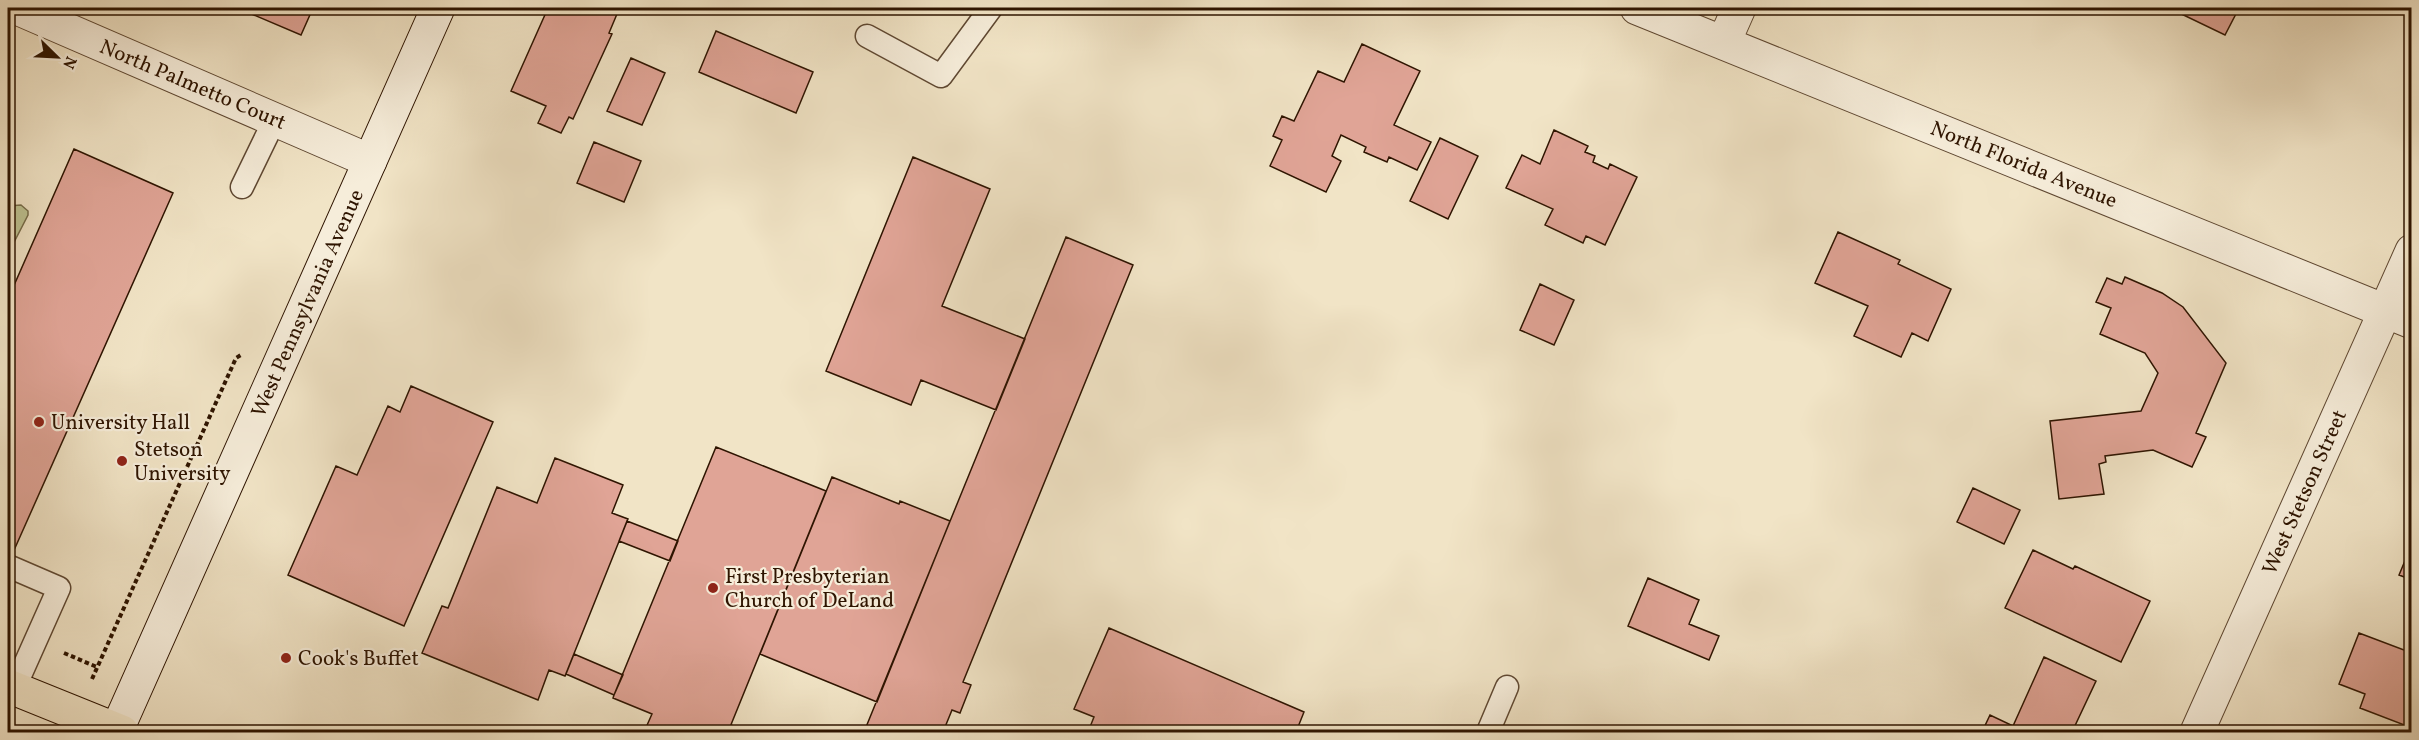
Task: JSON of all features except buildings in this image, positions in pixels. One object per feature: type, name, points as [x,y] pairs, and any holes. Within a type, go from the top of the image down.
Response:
[{"type":"main road","points":[[11,688],[119,732]]},
{"type":"street","name":"North Palmetto Court","points":[[17,8],[370,161]]},
{"type":"street","name":"West Pennsylvania Avenue","points":[[119,732],[438,8]]},
{"type":"street","name":"North Florida Avenue","points":[[1637,8],[2398,317]]},
{"type":"street","points":[[1724,42],[1739,8]]},
{"type":"street","name":"West Stetson Street","points":[[2197,732],[2398,317],[2412,251]]},
{"type":"lane","points":[[867,36],[941,76],[991,8]]},
{"type":"lane","points":[[242,187],[275,119]]},
{"type":"lane","points":[[8,566],[59,588],[11,688]]},
{"type":"lane","points":[[1488,732],[1507,687]]},
{"type":"green space","points":[[21,205],[28,211],[28,215],[8,254],[8,206]]},
{"type":"place","name":"University Hall","points":[[39,422]]},
{"type":"place","name":"Stetson University","points":[[122,461]]},
{"type":"place","name":"First Presbyterian Church of DeLand","points":[[713,588]]},
{"type":"place","name":"Cook's Buffet","points":[[286,658]]}]
